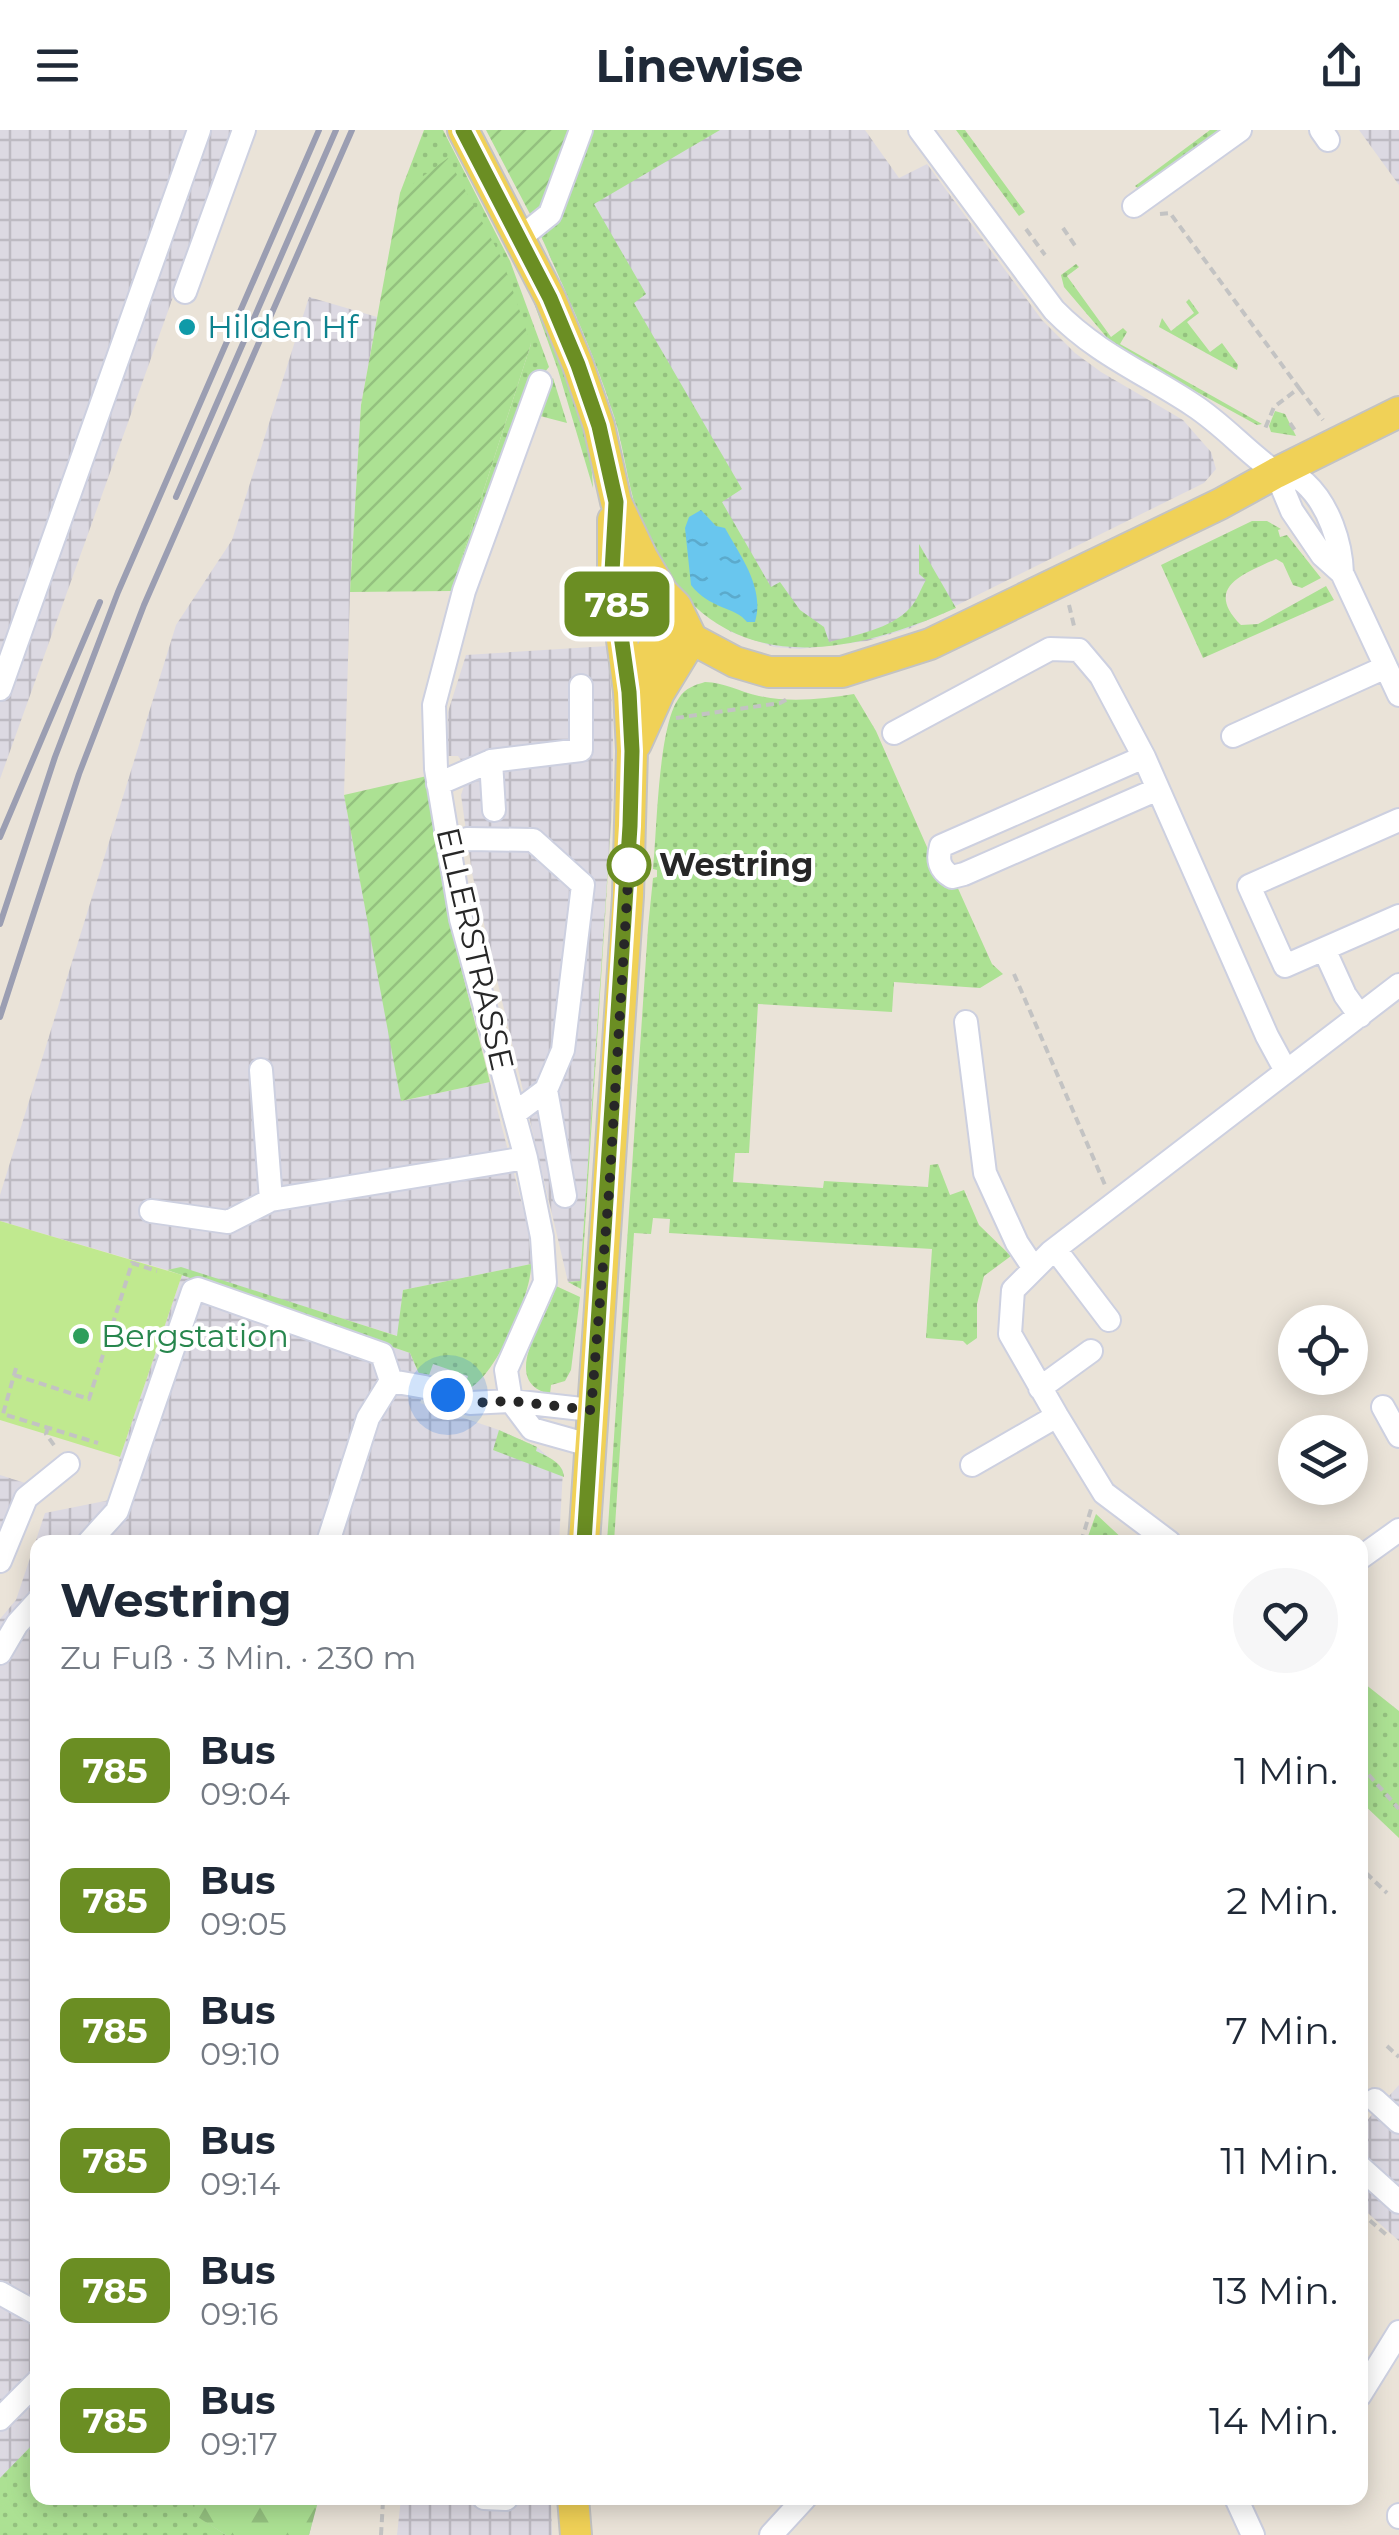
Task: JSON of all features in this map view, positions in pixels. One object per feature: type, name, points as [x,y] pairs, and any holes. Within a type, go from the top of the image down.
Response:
[{"type":"main road","points":[[463,130],[520,238],[578,365],[599,426],[614,511],[612,572],[629,692],[632,751],[628,896],[584,1535]]},
{"type":"main road","points":[[614,511],[676,606],[692,639],[735,662],[769,672],[842,672],[930,644],[1220,504],[1399,412]]},
{"type":"main road","points":[[629,692],[652,650],[692,639]]},
{"type":"main road","points":[[632,751],[659,694],[692,639]]},
{"type":"main road","points":[[574,2505],[576,2535]]},
{"type":"street","points":[[0,689],[199,130]]},
{"type":"street","points":[[185,292],[244,130]]},
{"type":"street","points":[[520,238],[550,214],[581,130]]},
{"type":"street","points":[[920,130],[1054,310],[1080,336],[1118,363],[1196,406],[1276,473],[1302,479],[1318,498],[1341,549],[1342,574],[1399,695]]},
{"type":"street","points":[[1143,211],[1240,130]]},
{"type":"street","name":"ELLERSTRASSE","points":[[511,1401],[506,1370],[545,1282],[542,1237],[526,1158],[461,919],[438,784],[434,705],[464,591],[540,382]]},
{"type":"street","points":[[894,733],[1050,649],[1078,650],[1101,676],[1144,756],[1286,1071]]},
{"type":"street","points":[[1233,736],[1386,667]]},
{"type":"street","points":[[438,784],[491,761],[581,750],[581,686]]},
{"type":"street","points":[[1144,756],[941,846],[937,858],[943,872],[952,877],[964,874],[1158,788]]},
{"type":"street","points":[[491,761],[494,810]]},
{"type":"street","points":[[1399,820],[1250,886],[1285,966],[1399,916]]},
{"type":"street","points":[[448,846],[467,839],[534,840],[583,886],[564,1050],[546,1090],[514,1114]]},
{"type":"street","points":[[1324,949],[1345,996],[1360,1016]]},
{"type":"street","points":[[1160,1535],[1104,1493],[1056,1416],[1010,1334],[1013,1290],[1055,1249],[1399,985]]},
{"type":"street","points":[[966,1022],[985,1173],[1017,1243],[1033,1267]]},
{"type":"street","points":[[261,1070],[270,1200]]},
{"type":"street","points":[[546,1090],[565,1196]]},
{"type":"street","points":[[151,1211],[228,1222],[270,1200],[526,1158]]},
{"type":"street","points":[[1055,1249],[1109,1320]]},
{"type":"street","points":[[95,1535],[117,1511],[193,1291],[198,1289],[382,1354],[391,1381]]},
{"type":"street","points":[[1040,1388],[1091,1351]]},
{"type":"street","points":[[391,1381],[425,1387],[470,1403],[511,1401],[591,1410]]},
{"type":"street","points":[[330,1535],[368,1418],[391,1381]]},
{"type":"street","points":[[511,1401],[532,1429],[589,1445]]},
{"type":"street","points":[[1383,1407],[1399,1436]]},
{"type":"street","points":[[972,1466],[1056,1416]]},
{"type":"street","points":[[0,1561],[26,1498],[68,1464]]},
{"type":"street","points":[[1368,1552],[1399,1530]]},
{"type":"street","points":[[0,1653],[30,1610]]},
{"type":"street","points":[[1376,2100],[1399,2122]]},
{"type":"street","points":[[1368,2174],[1399,2202]]},
{"type":"street","points":[[0,2293],[30,2310]]},
{"type":"street","points":[[1368,2382],[1399,2332]]},
{"type":"street","points":[[0,2418],[30,2389]]},
{"type":"street","points":[[771,2535],[799,2505]]},
{"type":"street","points":[[1239,2505],[1252,2535]]},
{"type":"path","points":[[1143,211],[1170,213],[1326,426]]},
{"type":"path","points":[[1063,228],[1076,247]]},
{"type":"path","points":[[1026,229],[1045,255]]},
{"type":"path","points":[[1264,432],[1274,407],[1299,388]]},
{"type":"path","points":[[1290,423],[1296,432]]},
{"type":"path","points":[[1069,603],[1078,650]]},
{"type":"path","points":[[667,720],[780,704],[792,696]]},
{"type":"path","points":[[1014,974],[1105,1185]]},
{"type":"path","points":[[14,1375],[88,1399],[132,1263],[157,1271]]},
{"type":"path","points":[[16,1368],[3,1414],[47,1431],[98,1443]]},
{"type":"path","points":[[1082,1535],[1092,1505]]},
{"type":"path","points":[[1368,1774],[1399,1809]]},
{"type":"path","points":[[1368,1875],[1387,1893]]},
{"type":"path","points":[[1387,2046],[1399,2057]]},
{"type":"path","points":[[1368,2219],[1389,2237]]},
{"type":"path","points":[[380,2535],[383,2505]]},
{"type":"shaded area","points":[[0,130],[233,130],[0,779]]},
{"type":"shaded area","points":[[586,130],[865,130],[899,178],[927,164],[1042,320],[1101,372],[1183,420],[1211,452],[1216,469],[1204,483],[911,628],[867,641],[800,649],[774,647],[731,632],[686,597],[640,520],[616,423],[595,360],[541,236],[554,221]]},
{"type":"shaded area","points":[[1359,130],[1399,130],[1399,185],[1396,181]]},
{"type":"shaded area","points":[[309,297],[377,317],[361,405],[344,795],[402,1101],[490,1082],[528,1227],[531,1264],[403,1290],[398,1336],[181,1268],[167,1270],[0,1221],[0,1195],[176,625],[232,540]]},
{"type":"shaded area","points":[[608,646],[613,793],[580,1281],[568,1282],[472,873],[461,795],[465,783],[463,763],[458,756],[447,756],[448,712],[466,655]]},
{"type":"shaded area","points":[[182,1275],[410,1353],[420,1376],[428,1378],[420,1403],[537,1447],[563,1470],[559,1535],[38,1535],[45,1513],[110,1500],[120,1457]]},
{"type":"shaded area","points":[[0,1475],[25,1483],[0,1548]]},
{"type":"shaded area","points":[[30,1558],[30,2505],[317,2505],[309,2535],[0,2535],[0,1619],[16,1600]]},
{"type":"shaded area","points":[[1399,2085],[1399,2241],[1368,2213],[1368,2119]]},
{"type":"shaded area","points":[[400,2505],[551,2505],[552,2535],[397,2535]]},
{"type":"green space","points":[[424,130],[443,130],[510,261],[549,367],[539,379],[460,592],[451,591],[531,344],[400,193]]},
{"type":"green space","points":[[486,130],[577,130],[541,213],[530,214]]},
{"type":"green space","points":[[586,130],[720,130],[594,204],[646,294],[634,303],[742,489],[722,502],[771,587],[780,582],[800,610],[824,627],[829,642],[861,634],[893,621],[915,602],[926,580],[919,574],[919,544],[956,608],[861,641],[816,647],[773,645],[733,633],[698,609],[667,573],[641,522],[607,396],[541,236],[554,221]]},
{"type":"green space","points":[[956,130],[965,130],[1025,212],[1019,216]]},
{"type":"green space","points":[[1210,130],[1225,130],[1139,189],[1135,186]]},
{"type":"green space","points":[[448,158],[502,259],[531,344],[451,591],[350,592],[361,405],[400,193]]},
{"type":"green space","points":[[517,255],[577,398],[591,458],[593,488],[558,370]]},
{"type":"green space","points":[[1076,264],[1079,267],[1067,276],[1111,337],[1123,328],[1127,332],[1120,344],[1262,424],[1257,425],[1115,347],[1064,287],[1061,275]]},
{"type":"green space","points":[[1189,299],[1199,313],[1187,322],[1210,352],[1222,343],[1238,365],[1237,370],[1159,327],[1162,318],[1171,331],[1194,313],[1186,302]]},
{"type":"green space","points":[[553,378],[567,423],[540,416],[546,398],[542,386]]},
{"type":"green space","points":[[1275,411],[1285,414],[1296,436],[1271,432],[1269,426]]},
{"type":"green space","points":[[1252,521],[1267,521],[1281,529],[1280,537],[1287,535],[1321,578],[1302,588],[1293,585],[1283,563],[1276,559],[1241,576],[1227,591],[1226,601],[1241,625],[1258,624],[1326,586],[1334,600],[1203,658],[1161,565]]},
{"type":"green space","points":[[705,682],[719,684],[783,699],[854,694],[876,731],[945,888],[956,884],[992,964],[1003,974],[980,988],[894,982],[892,1012],[758,1004],[749,1153],[735,1153],[733,1182],[823,1188],[824,1181],[928,1187],[930,1165],[938,1164],[950,1195],[964,1190],[979,1225],[1011,1256],[984,1276],[977,1304],[977,1338],[967,1345],[963,1341],[926,1338],[932,1249],[669,1233],[670,1219],[653,1218],[651,1234],[634,1233],[614,1535],[607,1535],[648,928],[653,878],[657,877],[657,870],[653,869],[660,780],[672,712],[684,692]]},
{"type":"green space","points":[[427,776],[447,912],[490,1082],[401,1101],[344,795]]},
{"type":"green space","points":[[613,793],[581,1289],[568,1282],[580,1281]]},
{"type":"green space","name":"Bergstation","points":[[0,1221],[182,1275],[120,1457],[0,1420]]},
{"type":"green space","points":[[531,1264],[525,1295],[509,1336],[487,1372],[464,1390],[468,1376],[433,1364],[428,1378],[420,1376],[410,1353],[167,1270],[181,1267],[397,1336],[403,1290]]},
{"type":"green space","points":[[556,1286],[580,1297],[571,1370],[565,1381],[551,1385],[550,1394],[534,1387],[527,1376],[526,1362]]},
{"type":"green space","points":[[499,1430],[537,1447],[536,1451],[558,1464],[564,1477],[493,1450]]},
{"type":"green space","points":[[1096,1514],[1118,1535],[1088,1535]]},
{"type":"green space","points":[[1368,1686],[1399,1711],[1399,1838],[1368,1809]]},
{"type":"green space","points":[[30,2447],[30,2505],[195,2505],[194,2514],[226,2535],[0,2535],[0,2478]]},
{"type":"green space","points":[[195,2505],[317,2505],[309,2535],[226,2535],[193,2514]]},
{"type":"water","points":[[701,510],[716,526],[725,528],[744,562],[757,597],[755,622],[747,622],[706,599],[691,585],[685,528],[689,517]]},
{"type":"railway","points":[[0,924],[55,757],[118,592],[319,130]]},
{"type":"railway","points":[[176,497],[336,130]]},
{"type":"railway","points":[[0,1017],[79,774],[144,605],[352,130]]},
{"type":"railway","points":[[0,837],[100,602]]},
{"type":"bus line","name":"785","points":[[463,130],[550,298],[578,365],[599,426],[616,502],[612,572],[629,692],[632,751],[628,896],[584,1535]]},
{"type":"place","name":"Hilden Hf","points":[[187,327]]},
{"type":"place","name":"Westring","points":[[629,865]]},
{"type":"place","name":"Bergstation","points":[[81,1336]]},
{"type":"route","points":[[448,1395],[470,1403],[511,1401],[591,1410],[629,865]]}]
